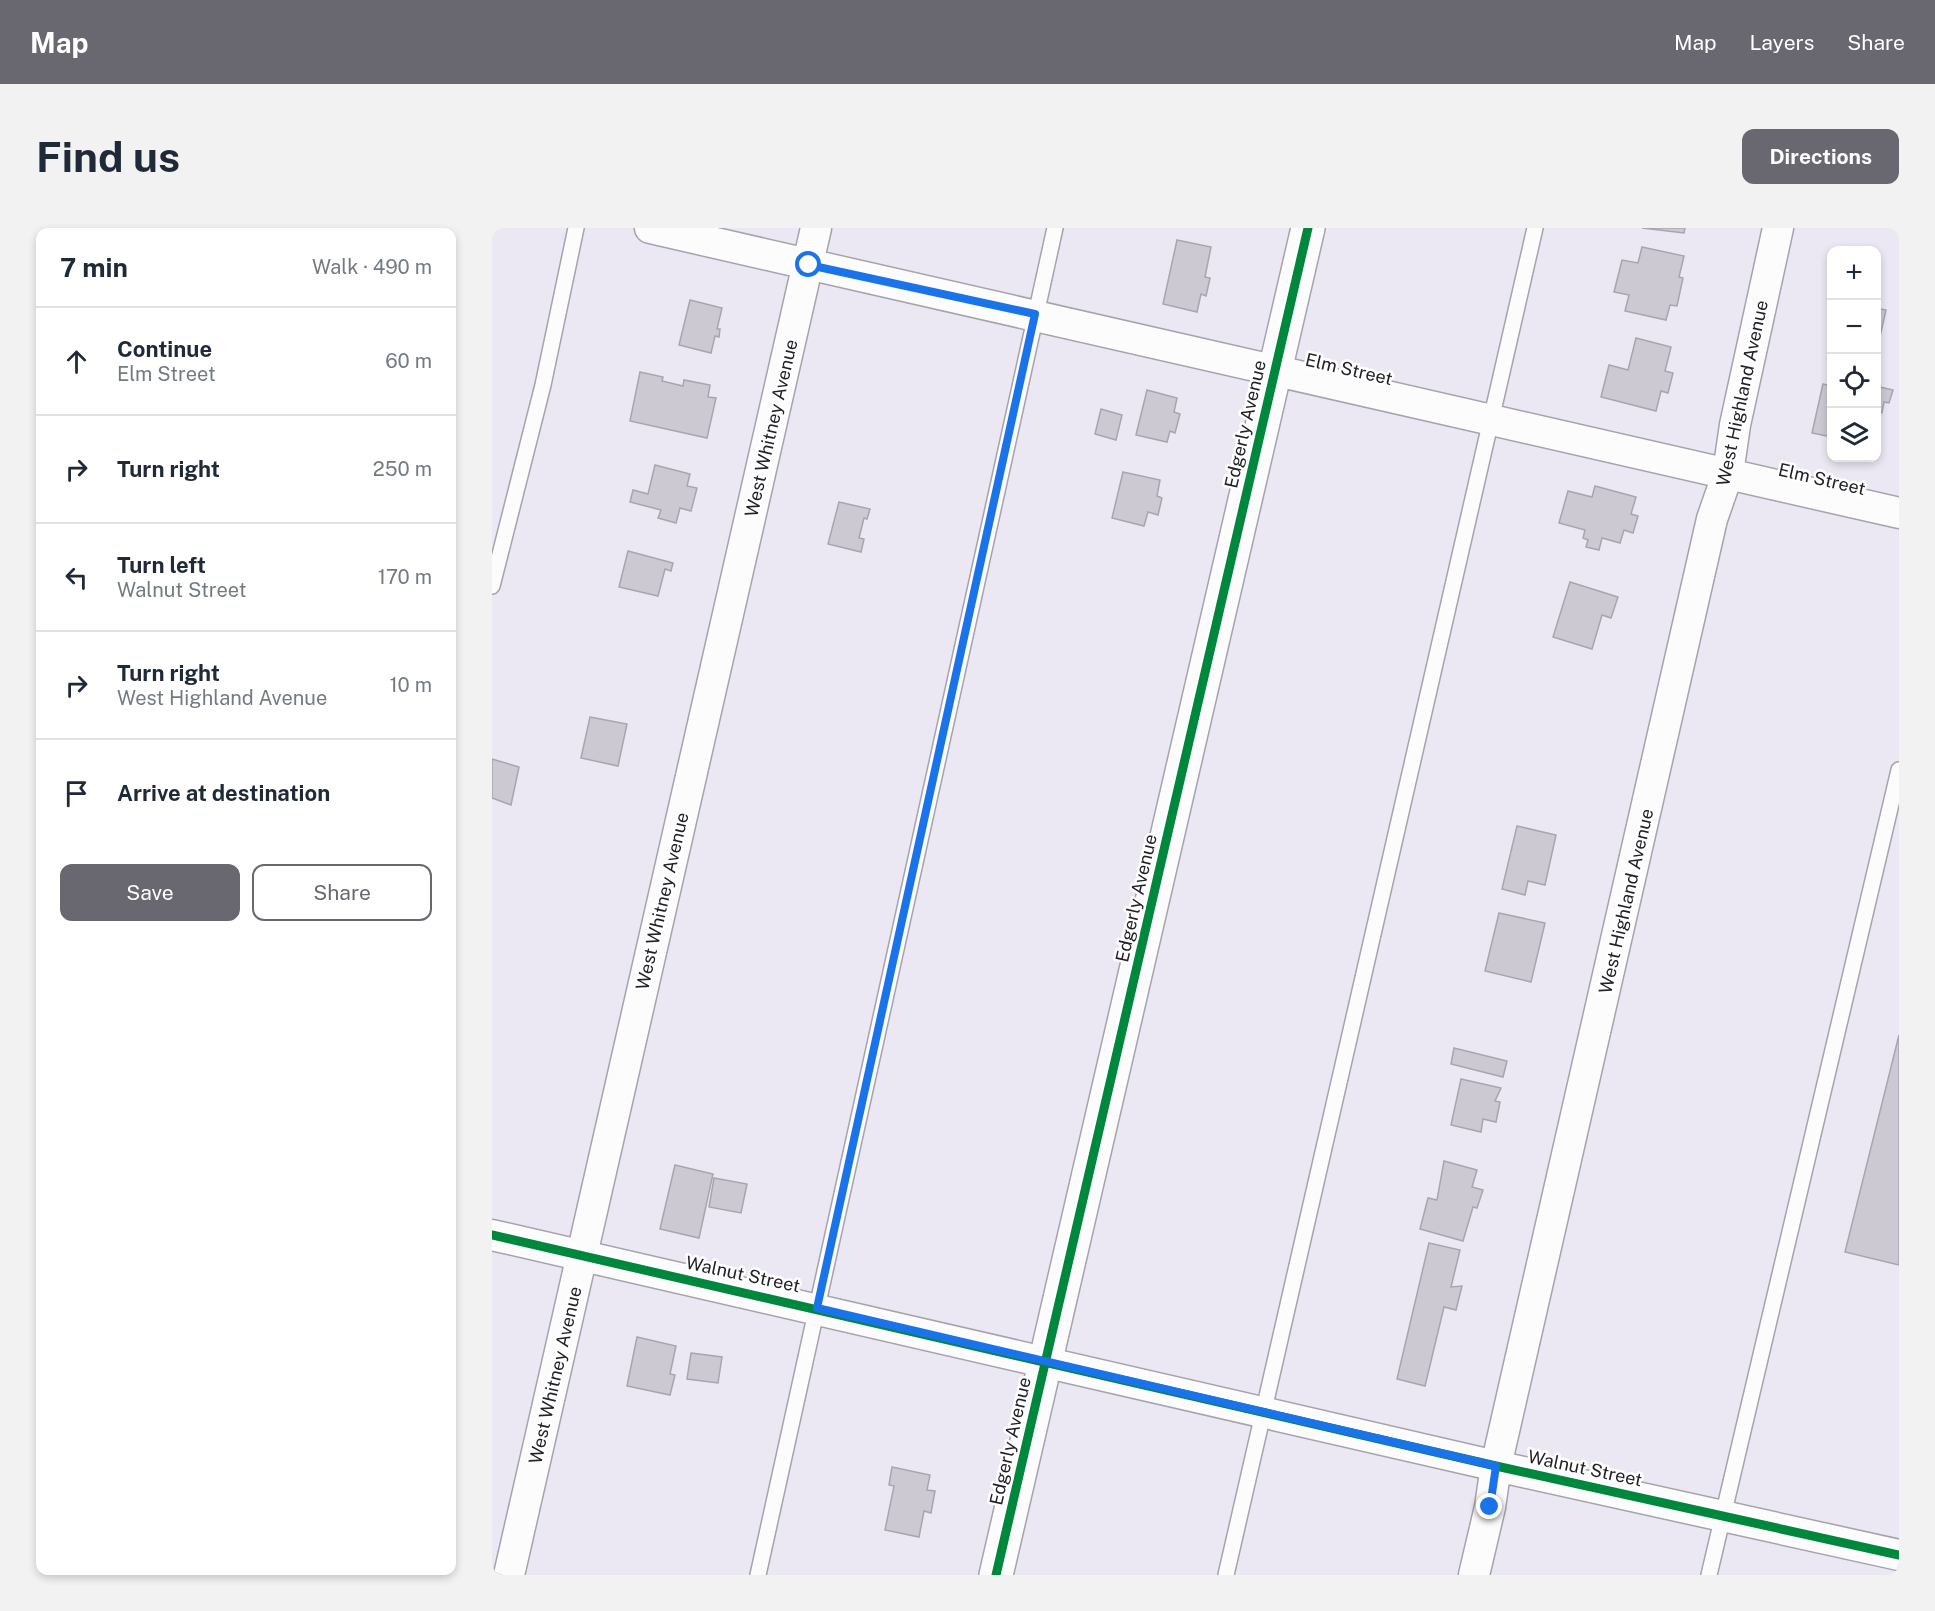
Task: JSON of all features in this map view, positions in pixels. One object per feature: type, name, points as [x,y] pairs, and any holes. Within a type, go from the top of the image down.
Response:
[{"type":"street","name":"Elm Street","points":[[650,228],[1491,418],[1899,513]]},
{"type":"street","name":"West Whitney Avenue","points":[[509,1575],[816,228]]},
{"type":"street","name":"Edgerly Avenue","points":[[996,1575],[1308,228]]},
{"type":"street","name":"West Highland Avenue","points":[[1474,1575],[1490,1507],[1496,1466],[1712,519],[1728,473],[1735,425],[1778,228]]},
{"type":"street","name":"Walnut Street","points":[[492,1235],[817,1308],[1045,1363],[1263,1410],[1496,1466],[1899,1555]]},
{"type":"lane","points":[[492,586],[543,385],[576,228]]},
{"type":"lane","points":[[758,1575],[1055,228]]},
{"type":"lane","points":[[1226,1575],[1535,228]]},
{"type":"lane","points":[[1709,1575],[1899,770]]},
{"type":"building","points":[[1642,228],[1685,228],[1684,233]]},
{"type":"building","points":[[1177,240],[1211,247],[1205,277],[1210,278],[1206,296],[1201,294],[1197,312],[1163,304]]},
{"type":"building","points":[[1642,247],[1684,256],[1679,277],[1683,278],[1677,306],[1670,305],[1666,320],[1625,311],[1629,295],[1614,292],[1622,260],[1638,263]]},
{"type":"building","points":[[690,300],[722,308],[717,329],[720,329],[719,337],[715,336],[711,353],[679,345]]},
{"type":"building","points":[[1881,309],[1886,310],[1881,332]]},
{"type":"building","points":[[1636,338],[1671,347],[1665,371],[1673,373],[1668,393],[1661,391],[1656,411],[1601,397],[1609,365],[1628,370]]},
{"type":"building","points":[[640,372],[663,377],[662,381],[683,386],[684,380],[710,385],[708,397],[716,398],[707,438],[630,421]]},
{"type":"building","points":[[1823,384],[1827,385],[1827,436],[1812,433]]},
{"type":"building","points":[[1881,387],[1893,390],[1889,403],[1884,402],[1882,413]]},
{"type":"building","points":[[1147,390],[1177,398],[1174,412],[1180,414],[1175,433],[1170,431],[1167,442],[1136,435]]},
{"type":"building","points":[[1101,409],[1122,415],[1116,440],[1095,434]]},
{"type":"building","points":[[655,465],[690,474],[687,486],[697,488],[691,511],[680,508],[676,523],[658,518],[661,510],[630,502],[633,490],[648,494]]},
{"type":"building","points":[[1123,472],[1160,480],[1157,496],[1162,498],[1158,515],[1148,512],[1144,526],[1112,518]]},
{"type":"building","points":[[1595,486],[1636,497],[1631,514],[1638,516],[1633,533],[1624,530],[1620,543],[1602,538],[1599,550],[1586,547],[1588,540],[1583,538],[1585,530],[1559,523],[1568,491],[1592,497]]},
{"type":"building","points":[[839,502],[870,509],[867,519],[864,518],[859,538],[864,539],[861,552],[828,544]]},
{"type":"building","points":[[628,551],[673,563],[671,571],[665,569],[658,596],[619,587]]},
{"type":"building","points":[[1570,582],[1618,597],[1611,618],[1602,615],[1592,649],[1553,637]]},
{"type":"building","points":[[590,717],[627,724],[618,766],[581,758]]},
{"type":"building","points":[[492,759],[519,767],[511,805],[492,798]]},
{"type":"building","points":[[1517,826],[1556,835],[1545,885],[1528,881],[1525,895],[1502,889]]},
{"type":"building","points":[[1499,913],[1545,923],[1531,982],[1485,971]]},
{"type":"building","points":[[1899,1035],[1899,1265],[1845,1252]]},
{"type":"building","points":[[1454,1048],[1507,1061],[1503,1077],[1451,1064]]},
{"type":"building","points":[[1461,1079],[1501,1088],[1495,1101],[1500,1102],[1496,1122],[1483,1119],[1481,1132],[1451,1125]]},
{"type":"building","points":[[1444,1161],[1477,1170],[1472,1187],[1483,1190],[1477,1208],[1473,1207],[1463,1241],[1420,1229],[1428,1198],[1437,1200]]},
{"type":"building","points":[[675,1165],[713,1174],[699,1238],[660,1229]]},
{"type":"building","points":[[714,1178],[747,1184],[741,1213],[709,1207]]},
{"type":"building","points":[[1429,1243],[1460,1250],[1451,1287],[1462,1286],[1456,1310],[1444,1307],[1425,1386],[1397,1379]]},
{"type":"building","points":[[637,1337],[676,1346],[670,1374],[675,1375],[670,1395],[627,1386]]},
{"type":"building","points":[[691,1353],[722,1357],[718,1383],[687,1379]]},
{"type":"building","points":[[892,1467],[930,1475],[927,1490],[935,1491],[931,1513],[924,1511],[919,1537],[885,1530],[894,1486],[889,1485]]},
{"type":"cycle path","points":[[996,1575],[1308,228]]},
{"type":"cycle path","points":[[492,1235],[1496,1466],[1899,1555]]},
{"type":"route","points":[[809,265],[852,272],[1035,314],[817,1308],[1045,1363],[1263,1410],[1496,1466],[1490,1507]]}]
